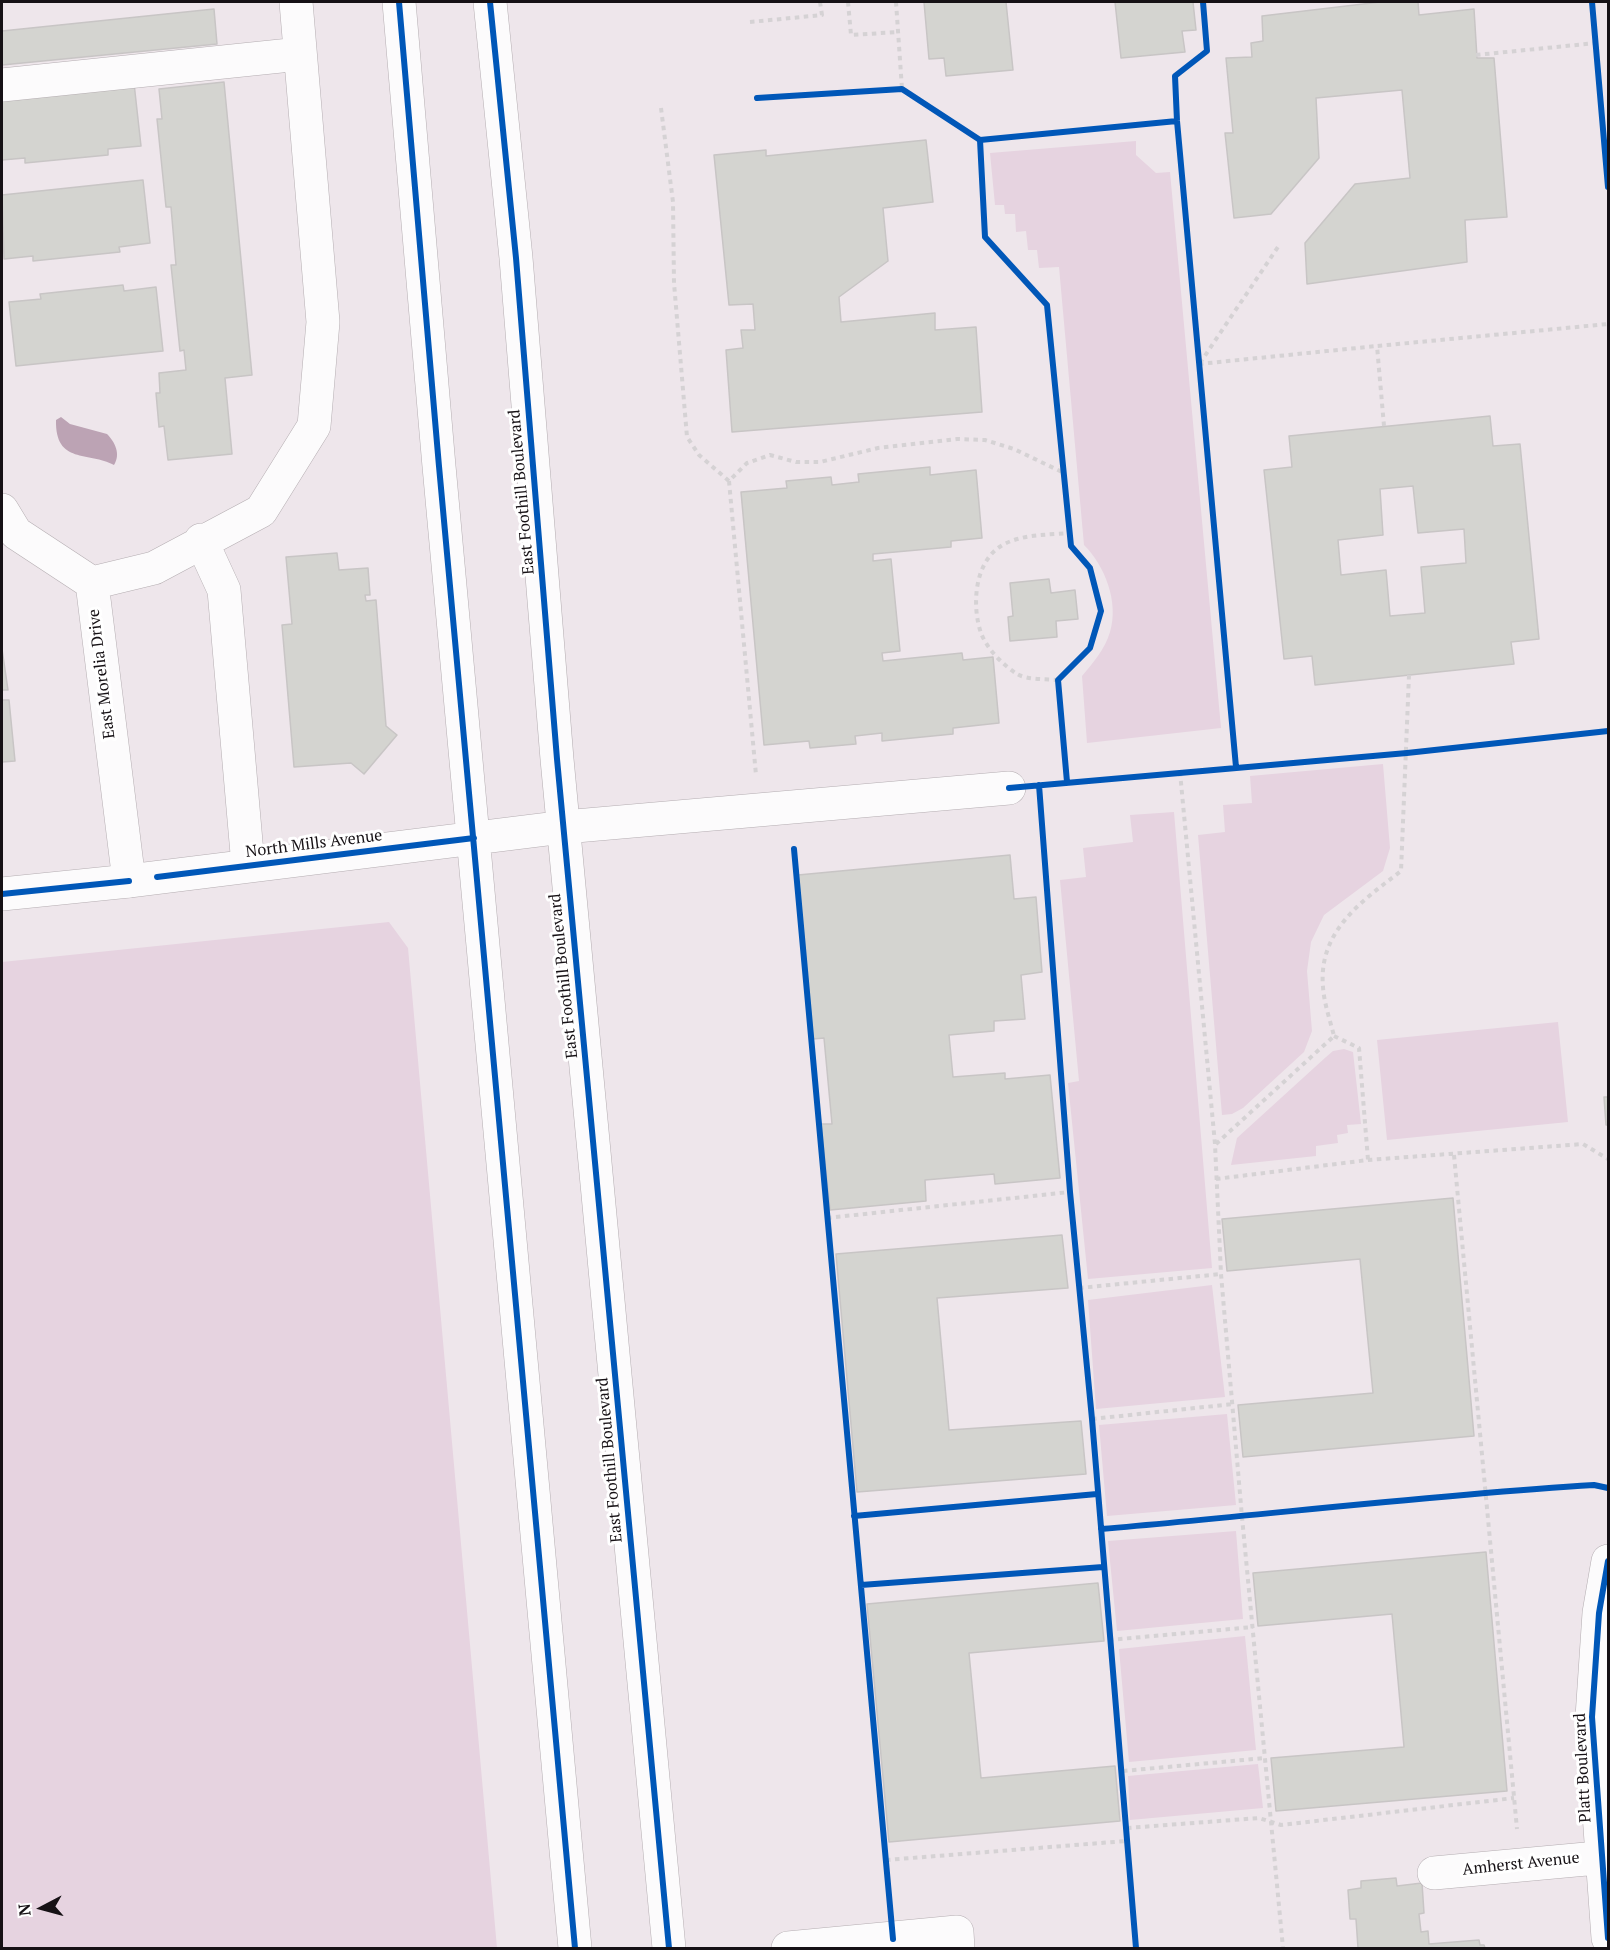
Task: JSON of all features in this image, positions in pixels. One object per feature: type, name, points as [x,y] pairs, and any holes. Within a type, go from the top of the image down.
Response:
[{"type":"main road","points":[[2,510],[16,532],[92,583],[154,568],[201,540],[261,511],[314,426],[323,322],[296,2]]},
{"type":"main road","points":[[399,2],[448,584],[474,838],[575,1948]]},
{"type":"main road","name":"East Foothill Boulevard","points":[[490,2],[516,258],[564,827],[669,1948]]},
{"type":"main road","points":[[2,85],[300,54]]},
{"type":"main road","points":[[201,540],[224,590],[248,866]]},
{"type":"main road","name":"East Morelia Drive","points":[[92,583],[129,881]]},
{"type":"main road","name":"North Mills Avenue","points":[[2,894],[129,881],[564,827],[1009,788]]},
{"type":"main road","name":"Platt Boulevard","points":[[1608,1561],[1599,1613],[1592,1717],[1605,1856],[1608,1938]]},
{"type":"main road","name":"Amherst Avenue","points":[[1434,1873],[1605,1856]]},
{"type":"main road","points":[[788,1948],[957,1932],[958,1948]]},
{"type":"path","points":[[750,22],[822,15],[820,2]]},
{"type":"path","points":[[848,2],[851,35],[898,32]]},
{"type":"path","points":[[896,2],[902,89]]},
{"type":"path","points":[[1595,32],[1597,54]]},
{"type":"path","points":[[1476,55],[1596,43]]},
{"type":"path","points":[[891,90],[902,89],[912,95]]},
{"type":"path","points":[[661,108],[673,202],[674,283],[687,437],[699,455],[729,481],[756,775]]},
{"type":"path","points":[[1199,364],[1278,247]]},
{"type":"path","points":[[1199,364],[1608,324]]},
{"type":"path","points":[[1377,346],[1384,426]]},
{"type":"path","points":[[1198,352],[1200,376]]},
{"type":"path","points":[[729,481],[747,463],[770,455],[796,462],[820,462],[878,448],[957,439],[985,440],[1014,449],[1064,473]]},
{"type":"path","points":[[1063,461],[1065,483]]},
{"type":"path","points":[[1058,680],[1019,676],[998,658],[982,634],[977,611],[977,585],[983,566],[998,548],[1022,538],[1070,536],[1068,523]]},
{"type":"path","points":[[1059,692],[1058,680],[1066,672]]},
{"type":"path","points":[[1334,1036],[1322,986],[1329,942],[1354,907],[1401,871],[1409,675]]},
{"type":"path","points":[[1395,754],[1419,752]]},
{"type":"path","points":[[1169,773],[1192,771]]},
{"type":"path","points":[[1180,772],[1215,1144],[1221,1274],[1242,1517],[1269,1821],[1283,1948]]},
{"type":"path","points":[[1215,1144],[1334,1036]]},
{"type":"path","points":[[1334,1036],[1359,1048],[1368,1160]]},
{"type":"path","points":[[1216,1179],[1368,1160],[1583,1144],[1608,1159]]},
{"type":"path","points":[[1454,1155],[1518,1833]]},
{"type":"path","points":[[1069,1180],[1071,1204]]},
{"type":"path","points":[[827,1218],[1070,1192]]},
{"type":"path","points":[[826,1206],[828,1230]]},
{"type":"path","points":[[1079,1288],[1221,1274]]},
{"type":"path","points":[[1078,1276],[1081,1299]]},
{"type":"path","points":[[1092,1419],[1233,1404]]},
{"type":"path","points":[[1091,1407],[1093,1429]]},
{"type":"path","points":[[1473,1493],[1496,1491]]},
{"type":"path","points":[[1231,1518],[1254,1516]]},
{"type":"path","points":[[1109,1640],[1253,1627]]},
{"type":"path","points":[[1108,1630],[1111,1652]]},
{"type":"path","points":[[1123,1771],[1265,1758]]},
{"type":"path","points":[[1121,1759],[1124,1782]]},
{"type":"path","points":[[1127,1828],[1259,1818],[1281,1824],[1514,1798]]},
{"type":"path","points":[[1126,1816],[1127,1852]]},
{"type":"path","points":[[886,1860],[1126,1841]]},
{"type":"path","points":[[885,1848],[887,1871]]},
{"type":"shaded area","points":[[1136,141],[1136,155],[1156,173],[1170,172],[1221,728],[1087,743],[1082,676],[1098,656],[1108,638],[1113,609],[1104,574],[1084,545],[1059,267],[1039,268],[1037,250],[1028,250],[1026,231],[1016,232],[1015,214],[1005,214],[1004,205],[995,205],[990,153]]},
{"type":"shaded area","points":[[61,417],[70,424],[107,434],[116,448],[117,457],[114,465],[67,450],[61,444],[57,434],[56,420]]},
{"type":"shaded area","points":[[1383,764],[1390,848],[1383,871],[1324,915],[1311,942],[1307,971],[1312,1031],[1304,1052],[1243,1108],[1232,1114],[1222,1115],[1198,835],[1225,832],[1223,805],[1252,803],[1250,776]]},
{"type":"shaded area","points":[[1174,812],[1212,1268],[1088,1279],[1068,1083],[1079,1081],[1060,880],[1086,877],[1083,848],[1133,842],[1130,815]]},
{"type":"shaded area","points":[[389,922],[408,948],[497,1948],[2,1948],[2,962]]},
{"type":"shaded area","points":[[1558,1022],[1568,1122],[1387,1140],[1377,1040]]},
{"type":"shaded area","points":[[1344,1049],[1353,1052],[1361,1124],[1347,1125],[1348,1133],[1337,1135],[1338,1143],[1316,1146],[1316,1156],[1231,1165],[1237,1138],[1333,1051]]},
{"type":"shaded area","points":[[1212,1285],[1225,1397],[1096,1409],[1088,1300]]},
{"type":"shaded area","points":[[1227,1414],[1236,1505],[1107,1516],[1099,1425]]},
{"type":"shaded area","points":[[1236,1531],[1243,1619],[1117,1631],[1108,1541]]},
{"type":"shaded area","points":[[1245,1636],[1256,1750],[1129,1762],[1119,1649]]},
{"type":"shaded area","points":[[1258,1764],[1263,1808],[1130,1820],[1128,1776]]},
{"type":"building","points":[[924,2],[1006,2],[1013,70],[946,76],[944,58],[929,59]]},
{"type":"building","points":[[1115,2],[1193,2],[1196,30],[1182,31],[1185,52],[1121,58]]},
{"type":"building","points":[[1380,2],[1418,2],[1419,15],[1474,9],[1477,58],[1494,58],[1507,217],[1465,220],[1467,262],[1307,284],[1305,243],[1355,184],[1410,178],[1402,90],[1316,98],[1319,158],[1271,214],[1234,218],[1225,133],[1233,133],[1226,58],[1252,57],[1251,43],[1263,41],[1262,16]]},
{"type":"building","points":[[214,9],[217,44],[2,65],[2,31]]},
{"type":"building","points":[[224,82],[252,375],[225,378],[232,454],[168,460],[164,426],[159,427],[156,393],[160,393],[159,373],[186,370],[184,350],[180,351],[171,265],[176,265],[171,207],[166,207],[157,119],[162,119],[159,89]]},
{"type":"building","points":[[134,83],[141,146],[108,149],[108,155],[25,163],[25,158],[2,160],[2,96]]},
{"type":"building","points":[[926,140],[933,202],[883,208],[888,261],[839,297],[841,322],[935,313],[935,330],[976,327],[982,412],[732,432],[726,350],[743,348],[741,330],[755,330],[753,304],[729,305],[714,155],[766,150],[766,156]]},
{"type":"building","points":[[143,180],[150,243],[119,247],[120,252],[33,261],[33,256],[4,259],[2,195]]},
{"type":"building","points":[[123,285],[124,291],[156,287],[163,351],[16,366],[9,302],[41,299],[40,294]]},
{"type":"building","points":[[1490,416],[1493,446],[1520,444],[1539,639],[1511,642],[1514,664],[1315,685],[1312,656],[1284,659],[1264,470],[1292,467],[1289,436]],"holes":[[[1413,486],[1418,533],[1464,529],[1466,563],[1421,567],[1425,613],[1390,616],[1386,570],[1341,575],[1338,540],[1383,535],[1380,489]]]},
{"type":"building","points":[[930,467],[930,475],[976,470],[982,538],[951,541],[951,547],[873,554],[873,561],[891,559],[900,651],[882,653],[883,661],[962,653],[963,660],[993,657],[999,723],[953,728],[953,734],[882,741],[882,733],[855,736],[856,744],[810,748],[809,741],[764,745],[741,492],[787,488],[786,481],[831,477],[832,485],[859,482],[858,474]]},
{"type":"building","points":[[337,553],[339,570],[368,568],[370,595],[365,595],[366,601],[376,600],[386,726],[397,735],[364,774],[351,763],[294,767],[282,625],[292,624],[286,557]]},
{"type":"building","points":[[1049,579],[1051,593],[1075,590],[1078,619],[1056,621],[1057,637],[1010,641],[1008,617],[1013,616],[1010,583]]},
{"type":"building","points":[[2,649],[8,690],[2,690]]},
{"type":"building","points":[[2,700],[9,700],[15,761],[2,762]]},
{"type":"building","points":[[1010,855],[1014,899],[1036,897],[1042,972],[1021,975],[1025,1019],[994,1021],[994,1031],[949,1035],[953,1077],[1005,1073],[1005,1079],[1050,1075],[1060,1178],[995,1184],[994,1174],[925,1180],[926,1201],[830,1210],[821,1124],[832,1124],[824,1038],[813,1039],[798,875]]},
{"type":"building","points":[[1604,1097],[1608,1097],[1608,1125],[1606,1125]]},
{"type":"building","points":[[1453,1198],[1474,1436],[1243,1457],[1238,1405],[1373,1393],[1360,1259],[1227,1271],[1222,1219]]},
{"type":"building","points":[[1062,1235],[1068,1288],[937,1298],[949,1430],[1081,1421],[1086,1474],[857,1492],[836,1254]]},
{"type":"building","points":[[1486,1552],[1507,1791],[1276,1811],[1271,1758],[1404,1747],[1392,1614],[1258,1626],[1253,1573]]},
{"type":"building","points":[[1098,1583],[1104,1641],[969,1653],[981,1778],[1115,1766],[1120,1821],[889,1842],[867,1604]]},
{"type":"building","points":[[1396,1878],[1397,1886],[1422,1883],[1424,1913],[1419,1914],[1421,1932],[1428,1931],[1429,1944],[1479,1940],[1480,1945],[1484,1945],[1485,1948],[1358,1948],[1356,1919],[1350,1919],[1348,1890],[1361,1888],[1361,1881]]},
{"type":"cycle path","points":[[399,2],[463,732],[575,1948]]},
{"type":"cycle path","points":[[490,2],[516,258],[557,759],[669,1948]]},
{"type":"cycle path","points":[[1203,2],[1207,51],[1175,76],[1177,121],[1236,767]]},
{"type":"cycle path","points":[[1592,2],[1608,187]]},
{"type":"cycle path","points":[[757,98],[902,89],[980,140],[1177,121]]},
{"type":"cycle path","points":[[980,140],[985,237],[1047,305],[1071,546],[1090,568],[1101,611],[1090,648],[1058,680],[1067,782]]},
{"type":"cycle path","points":[[1009,788],[1407,753],[1608,731]]},
{"type":"cycle path","points":[[1039,785],[1070,1192],[1092,1419],[1136,1948]]},
{"type":"cycle path","points":[[157,877],[474,838]]},
{"type":"cycle path","points":[[794,849],[893,1939]]},
{"type":"cycle path","points":[[2,894],[129,881]]},
{"type":"cycle path","points":[[1101,1529],[1471,1494],[1594,1485],[1608,1488]]},
{"type":"cycle path","points":[[854,1516],[1097,1494]]},
{"type":"cycle path","points":[[1608,1561],[1599,1613],[1592,1717],[1608,1938]]},
{"type":"cycle path","points":[[861,1585],[1103,1567]]}]
